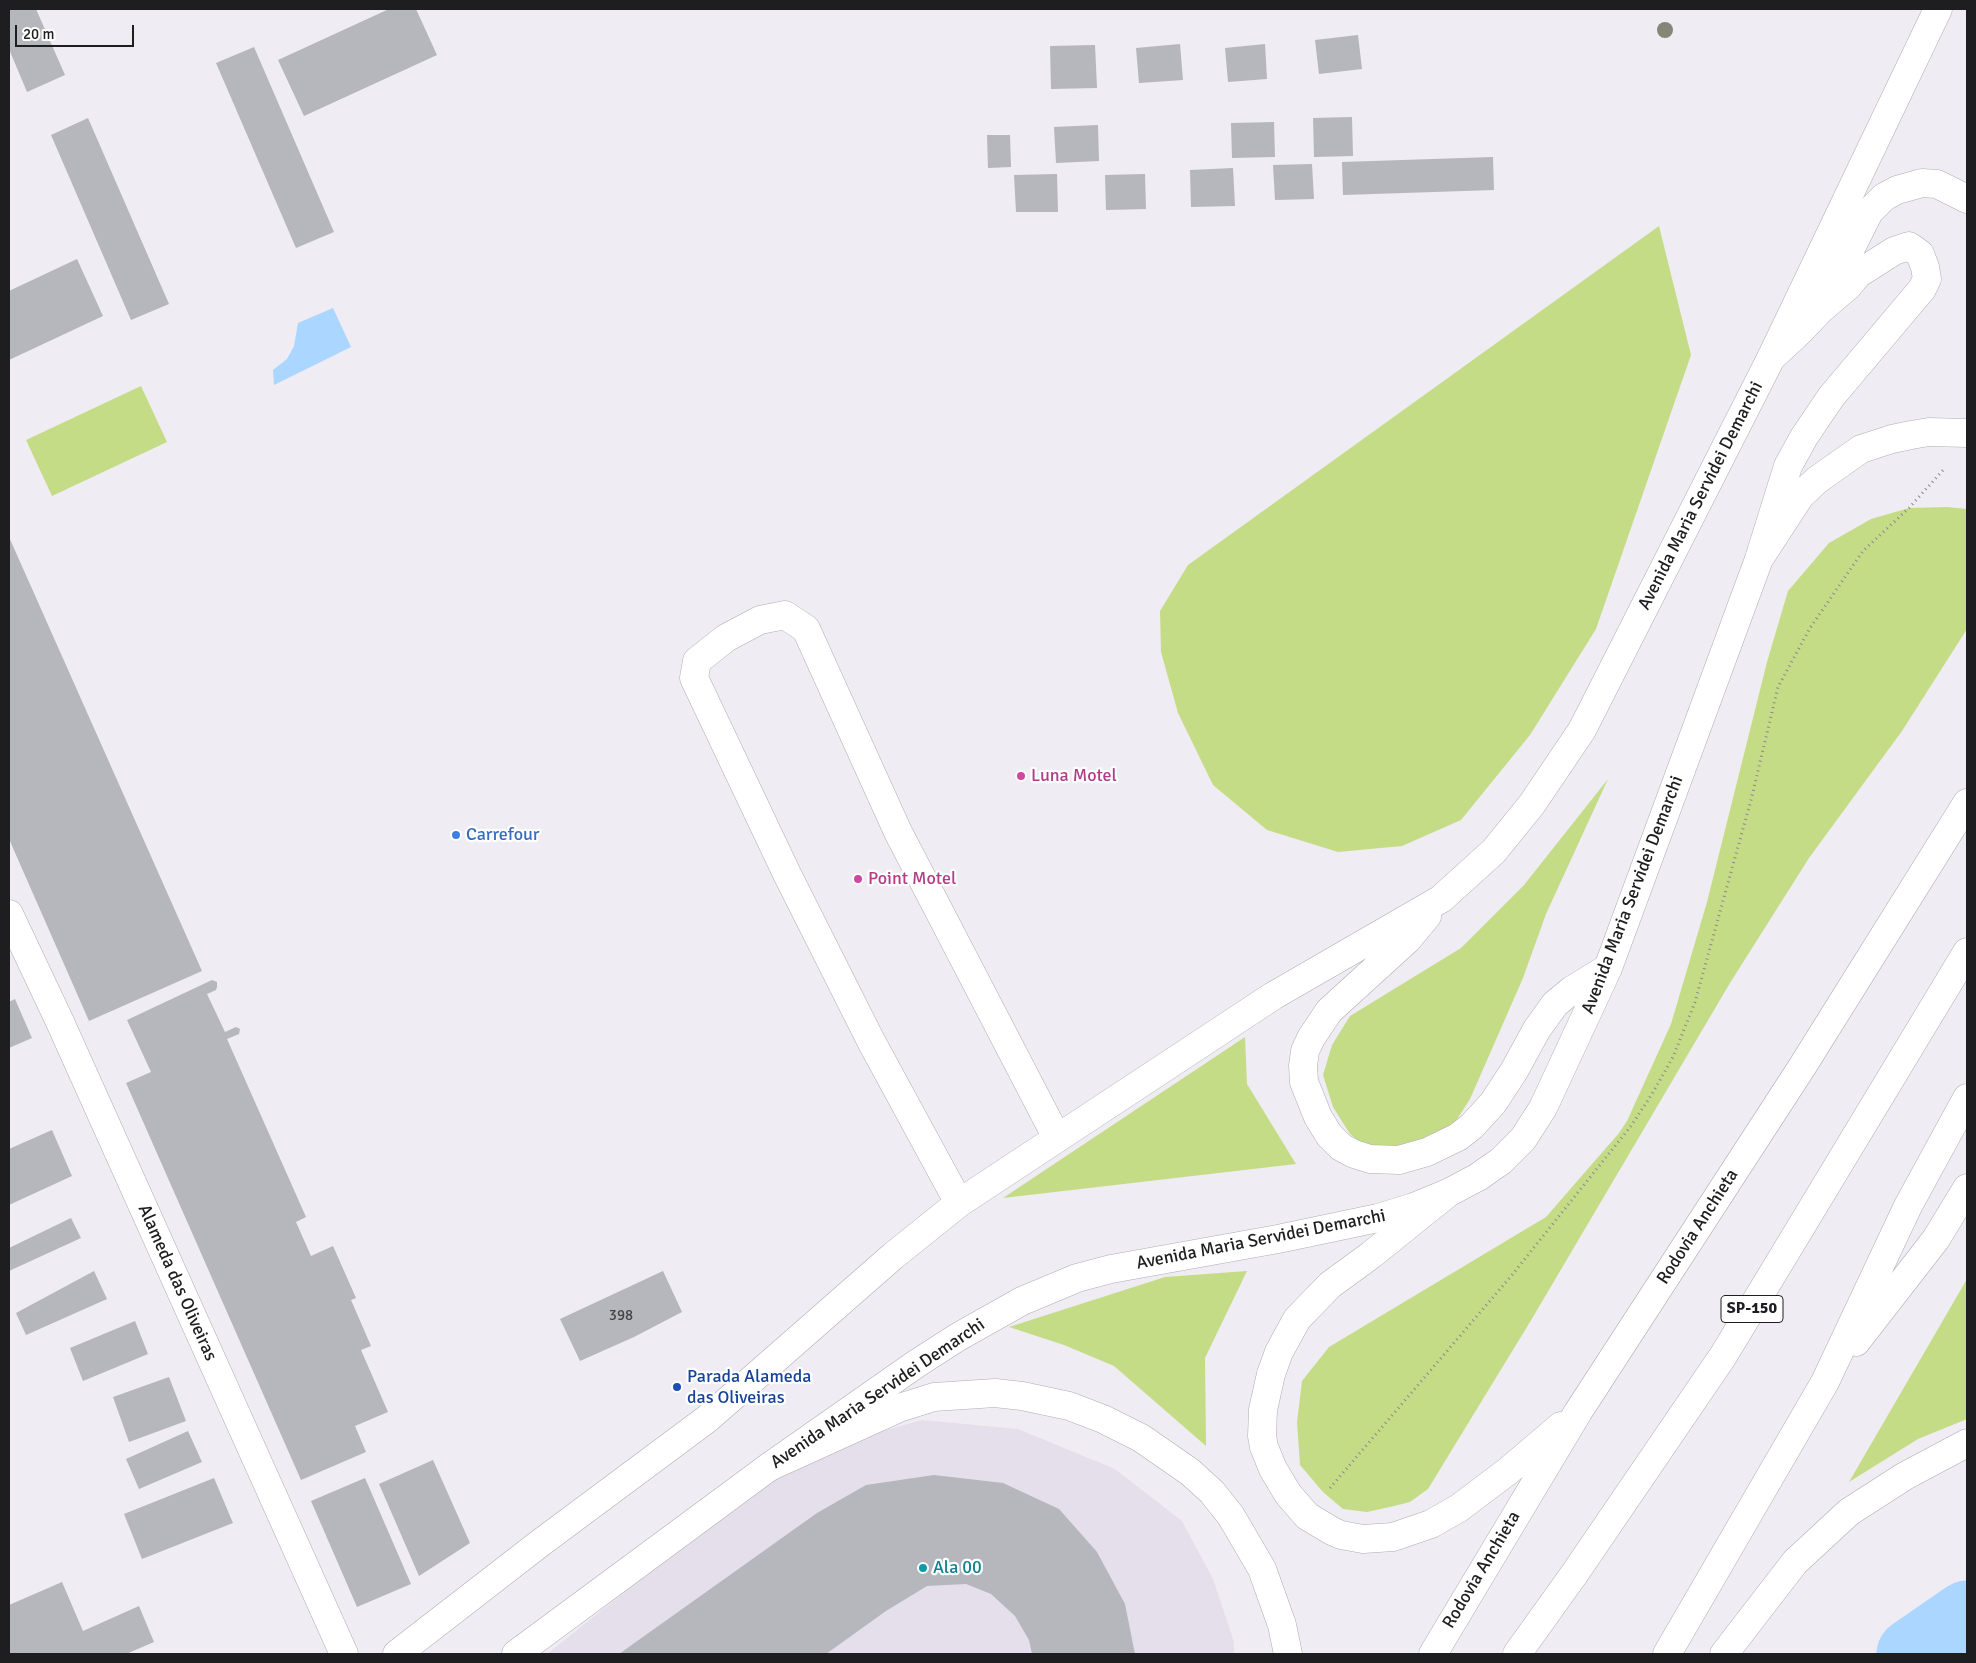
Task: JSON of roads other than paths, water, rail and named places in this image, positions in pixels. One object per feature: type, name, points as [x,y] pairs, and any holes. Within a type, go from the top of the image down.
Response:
[{"type":"main road","name":"Avenida Maria Servidei Demarchi","points":[[397,1654],[539,1544],[707,1418],[893,1256],[959,1203],[1273,996],[1441,900],[1494,851],[1532,804],[1582,730],[1771,358],[1938,9]]},
{"type":"main road","points":[[1821,309],[1869,212],[1884,197],[1897,190],[1922,183],[1937,184],[1949,188],[1967,199]]},
{"type":"main road","points":[[1759,559],[1788,466],[1804,437],[1831,397],[1922,289],[1926,279],[1926,267],[1920,254],[1909,246],[1894,251],[1863,270],[1771,358]]},
{"type":"main road","name":"Avenida Maria Servidei Demarchi","points":[[516,1654],[769,1467],[958,1337],[1022,1301],[1069,1282],[1111,1269],[1357,1223],[1414,1207],[1448,1193],[1478,1177],[1502,1161],[1523,1139],[1553,1090],[1608,968],[1759,559],[1800,496],[1833,467],[1861,450],[1892,439],[1929,432],[1967,433]]},
{"type":"main road","points":[[959,1203],[862,1023],[787,874],[694,678],[697,661],[726,638],[760,620],[785,615],[806,629],[898,832],[1057,1138]]},
{"type":"main road","name":"Rodovia Anchieta","points":[[1433,1654],[1578,1412],[1802,1067],[1967,804]]},
{"type":"main road","points":[[1441,900],[1407,940],[1328,1011],[1310,1038],[1305,1051],[1303,1066],[1304,1082],[1318,1116],[1329,1135],[1341,1147],[1354,1154],[1370,1159],[1400,1160],[1427,1152],[1458,1137],[1477,1121],[1493,1102],[1514,1071],[1537,1029],[1555,1004],[1572,990],[1608,968]]},
{"type":"main road","name":"Alameda das Oliveiras","points":[[9,914],[60,1022],[344,1654]]},
{"type":"main road","name":"SP-150","points":[[1517,1654],[1724,1356],[1967,952]]},
{"type":"main road","points":[[1667,1654],[1825,1382],[1908,1206],[1967,1098]]},
{"type":"main road","points":[[1825,1382],[1936,1239],[1967,1188]]},
{"type":"main road","points":[[1448,1193],[1371,1255],[1330,1285],[1297,1319],[1279,1352],[1265,1399],[1262,1436],[1264,1447],[1280,1482],[1307,1516],[1332,1531],[1357,1538],[1393,1537],[1437,1521],[1459,1508],[1508,1471],[1578,1412]]},
{"type":"main road","points":[[769,1467],[890,1412],[934,1397],[995,1393],[1038,1399],[1069,1406],[1104,1419],[1141,1438],[1190,1472],[1212,1492],[1231,1516],[1262,1569],[1282,1625],[1288,1654]]},
{"type":"main road","points":[[1724,1654],[1795,1562],[1849,1512],[1905,1476],[1967,1444]]},
{"type":"water","points":[[333,308],[351,347],[274,385],[273,370],[287,359],[294,346],[298,323]]},
{"type":"waterway","points":[[1912,1654],[1967,1616]]},
{"type":"place","name":"Luna Motel","points":[[1021,776]]},
{"type":"place","name":"Carrefour","points":[[456,835]]},
{"type":"place","name":"Point Motel","points":[[858,879]]},
{"type":"place","name":"Parada Alameda das Oliveiras","points":[[677,1387]]},
{"type":"place","name":"Ala 00","points":[[923,1568]]}]
